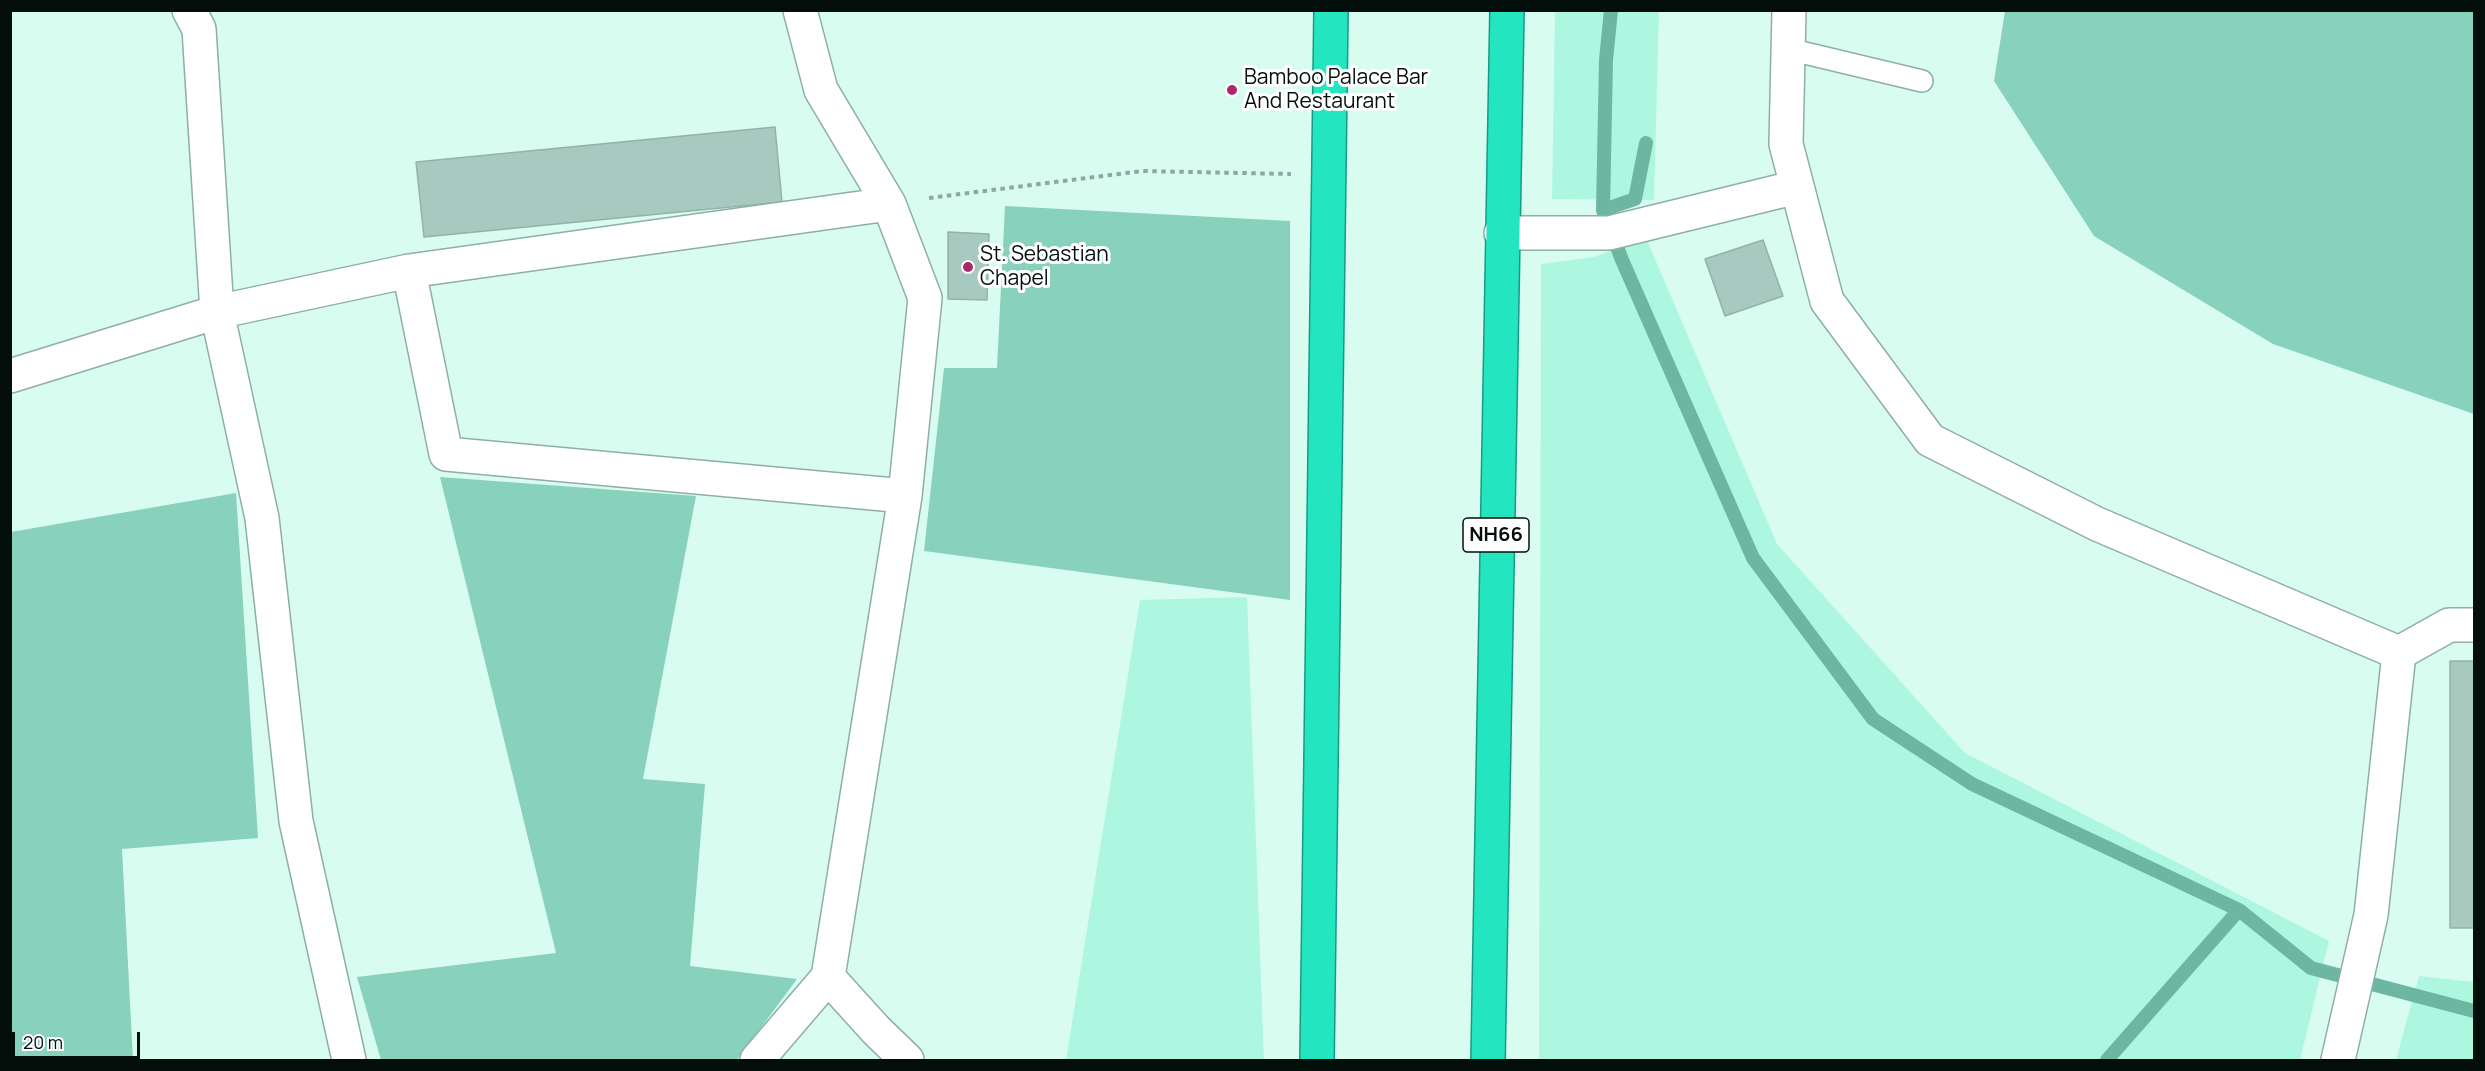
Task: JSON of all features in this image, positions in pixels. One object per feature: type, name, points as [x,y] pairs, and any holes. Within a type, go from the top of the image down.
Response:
[{"type":"highway","points":[[1317,1060],[1331,10]]},
{"type":"highway","name":"NH66","points":[[1488,1060],[1501,232],[1507,10]]},
{"type":"street","points":[[189,10],[199,29],[217,312],[262,518],[296,820],[349,1060]]},
{"type":"street","points":[[757,1060],[828,977],[905,496],[925,298],[889,204],[821,90],[800,10]]},
{"type":"street","points":[[1789,10],[1786,144],[1827,301],[1930,440],[2097,524],[2399,653]]},
{"type":"street","points":[[1501,232],[1609,232],[1797,187]]},
{"type":"street","points":[[10,376],[217,312],[409,271],[889,204]]},
{"type":"street","points":[[409,271],[446,454],[905,496]]},
{"type":"street","points":[[2399,653],[2449,625],[2475,625]]},
{"type":"street","points":[[2338,1060],[2371,915],[2399,653]]},
{"type":"street","points":[[828,977],[876,1030],[908,1060]]},
{"type":"lane","points":[[1788,49],[1922,81]]},
{"type":"path","points":[[889,204],[1142,171],[1328,175]]},
{"type":"green space","points":[[1555,11],[1659,11],[1654,200],[1552,199]]},
{"type":"green space","points":[[2005,11],[2474,11],[2474,414],[2273,344],[2094,236],[1994,81]]},
{"type":"green space","points":[[1005,206],[1290,221],[1290,600],[924,551],[944,368],[997,368]]},
{"type":"green space","points":[[1646,238],[1777,544],[1965,753],[2329,941],[2300,1060],[1539,1060],[1541,264],[1594,257]]},
{"type":"green space","points":[[440,477],[696,496],[643,779],[705,784],[690,966],[797,979],[737,1060],[381,1060],[357,977],[556,953]]},
{"type":"green space","points":[[236,493],[258,838],[122,849],[133,1060],[11,1060],[11,532]]},
{"type":"green space","points":[[1247,597],[1264,1060],[1066,1060],[1140,600]]},
{"type":"green space","points":[[2419,976],[2474,982],[2474,1060],[2396,1060]]},
{"type":"building","points":[[775,127],[782,202],[424,237],[416,162]]},
{"type":"building","name":"St. Sebastian Chapel","points":[[948,232],[989,234],[987,300],[948,299]]},
{"type":"building","points":[[1763,240],[1783,296],[1725,316],[1705,259]]},
{"type":"building","points":[[2450,661],[2474,661],[2474,928],[2450,928]]},
{"type":"waterway","points":[[1611,10],[1606,60],[1603,210],[1622,260],[1753,558],[1873,719],[1972,784],[2239,910],[2311,968],[2474,1011]]},
{"type":"waterway","points":[[1603,210],[1635,199],[1646,143]]},
{"type":"waterway","points":[[2107,1060],[2239,910]]},
{"type":"place","name":"Bamboo Palace Bar And Restaurant","points":[[1232,90]]},
{"type":"place","name":"St. Sebastian Chapel","points":[[968,267]]}]
